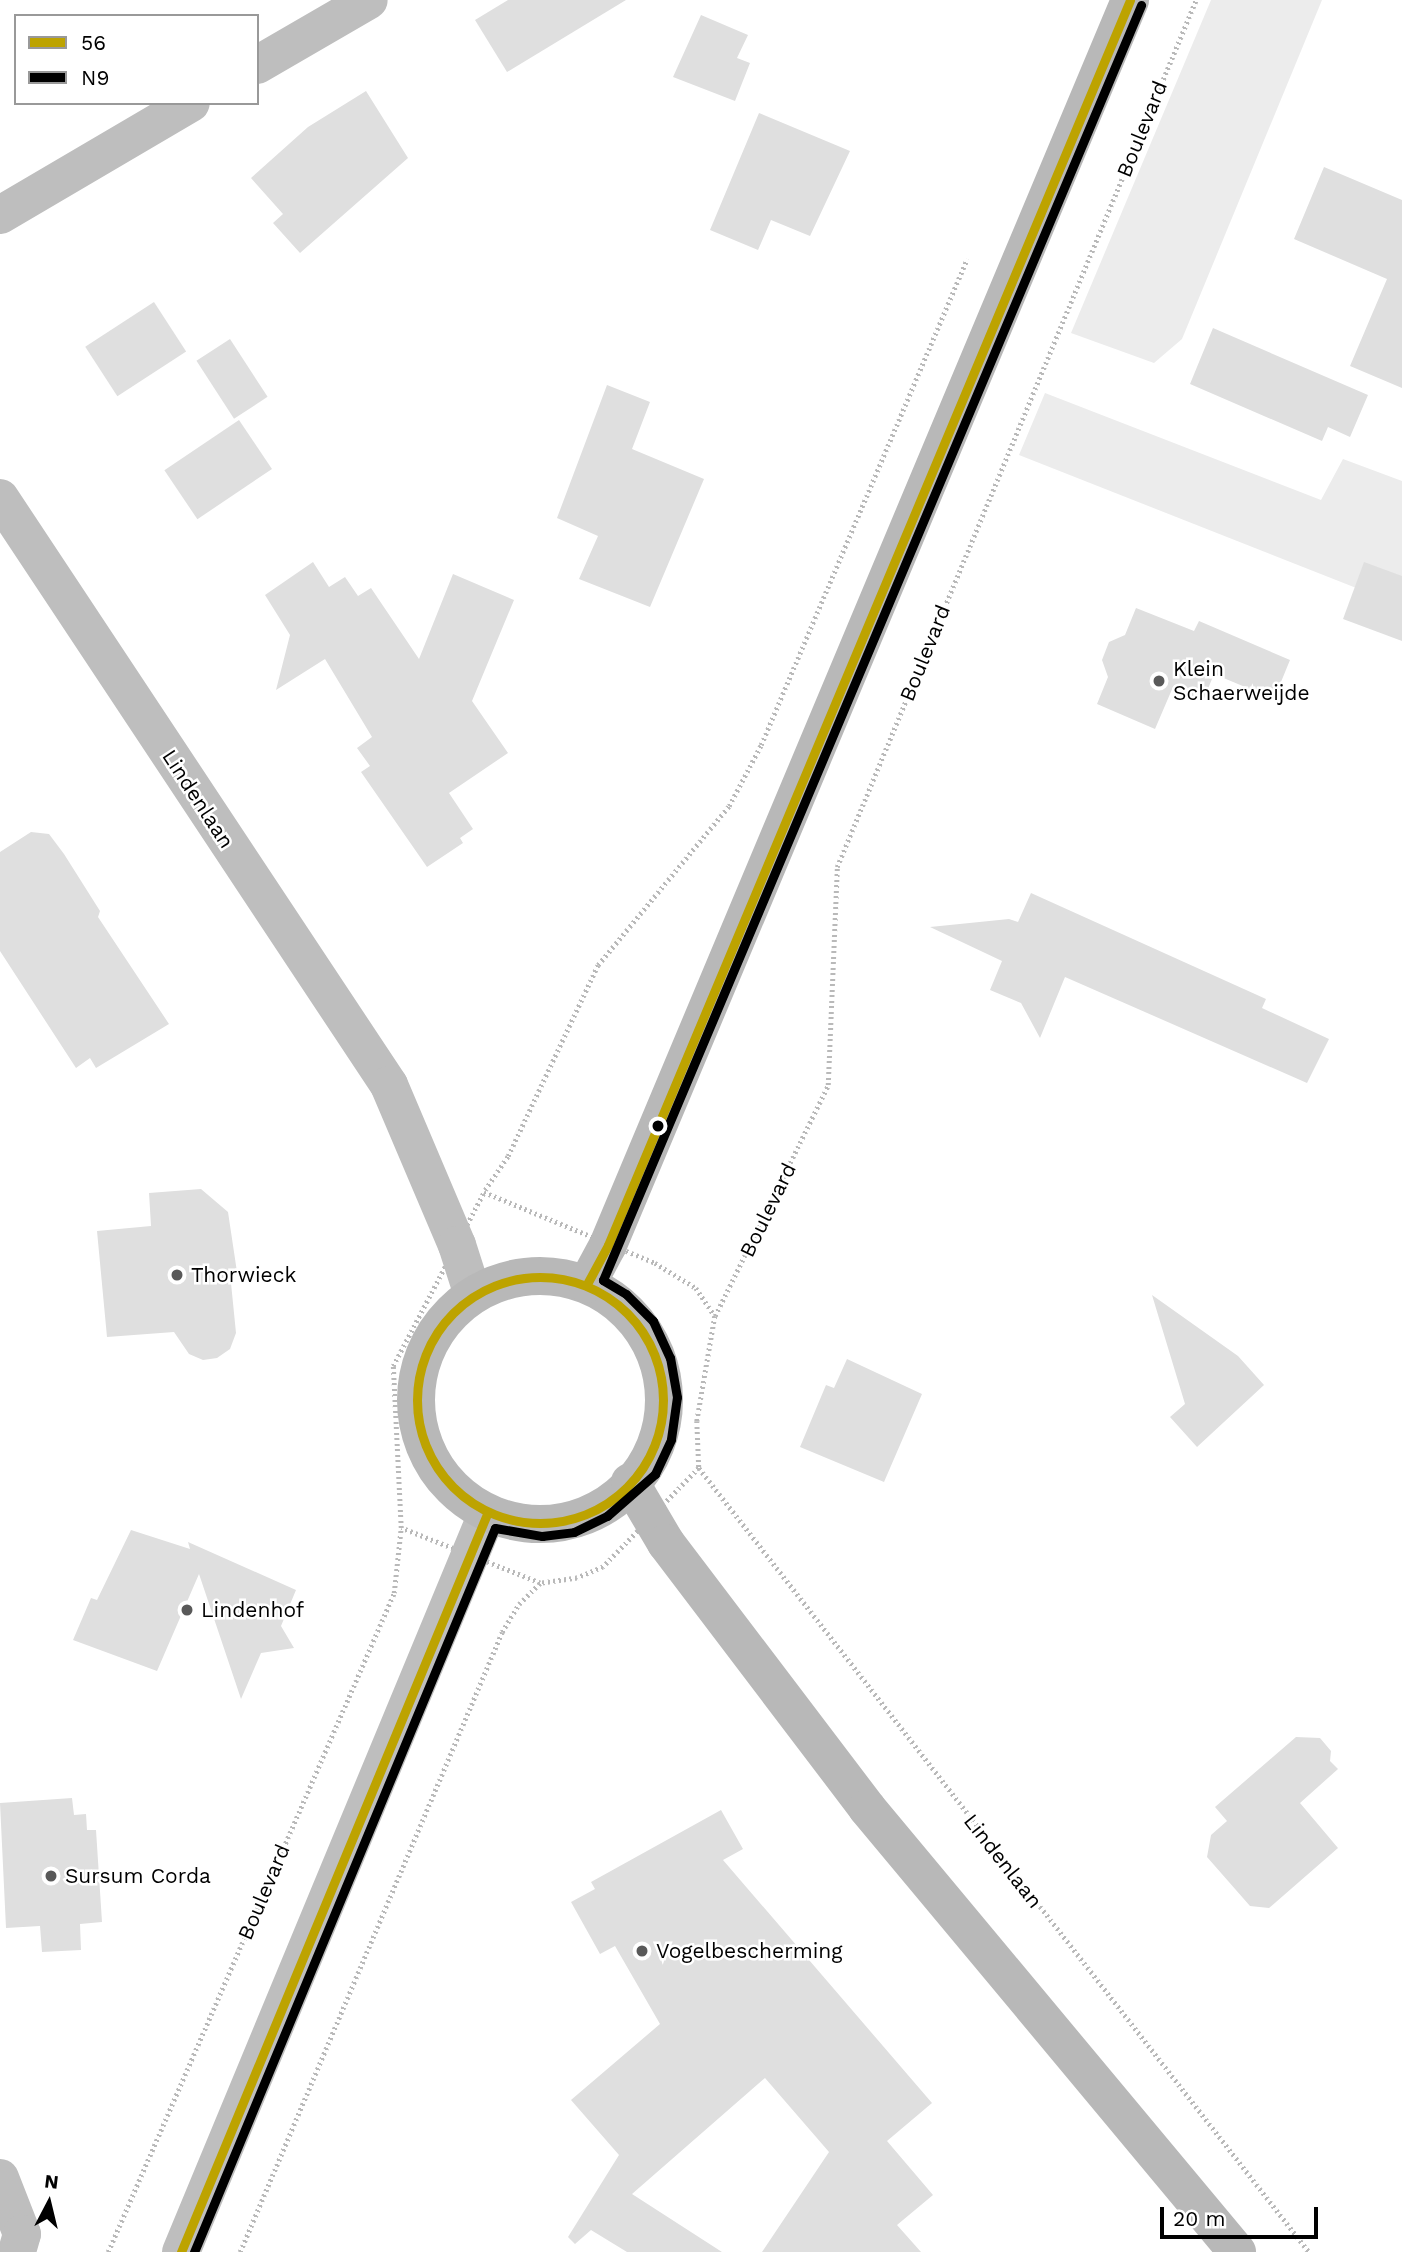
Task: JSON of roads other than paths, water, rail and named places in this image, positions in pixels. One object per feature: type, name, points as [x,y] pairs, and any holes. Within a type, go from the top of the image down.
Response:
[{"type":"street","points":[[259,64],[369,0]]},
{"type":"street","points":[[587,1284],[608,1245],[1130,0]]},
{"type":"street","points":[[0,215],[188,105]]},
{"type":"street","name":"Lindenlaan","points":[[0,498],[389,1085],[457,1245],[473,1295]]},
{"type":"street","points":[[529,1276],[587,1284],[618,1303],[643,1329],[659,1362],[665,1397],[660,1434],[646,1466],[630,1482],[602,1505],[570,1520],[540,1524],[487,1514],[456,1492],[435,1467],[421,1437],[416,1405],[419,1373],[429,1343],[449,1316],[473,1295],[500,1282],[529,1276]]},
{"type":"street","points":[[630,1482],[652,1520],[867,1808],[1237,2252]]},
{"type":"street","points":[[181,2252],[487,1514]]},
{"type":"street","points":[[0,2178],[22,2234],[17,2252]]},
{"type":"place","name":"Klein Schaerweijde","points":[[1159,681]]},
{"type":"place","name":"Thorwieck","points":[[177,1275]]},
{"type":"place","name":"Lindenhof","points":[[187,1610]]},
{"type":"place","name":"Sursum Corda","points":[[51,1876]]},
{"type":"place","name":"Vogelbescherming","points":[[642,1951]]}]
